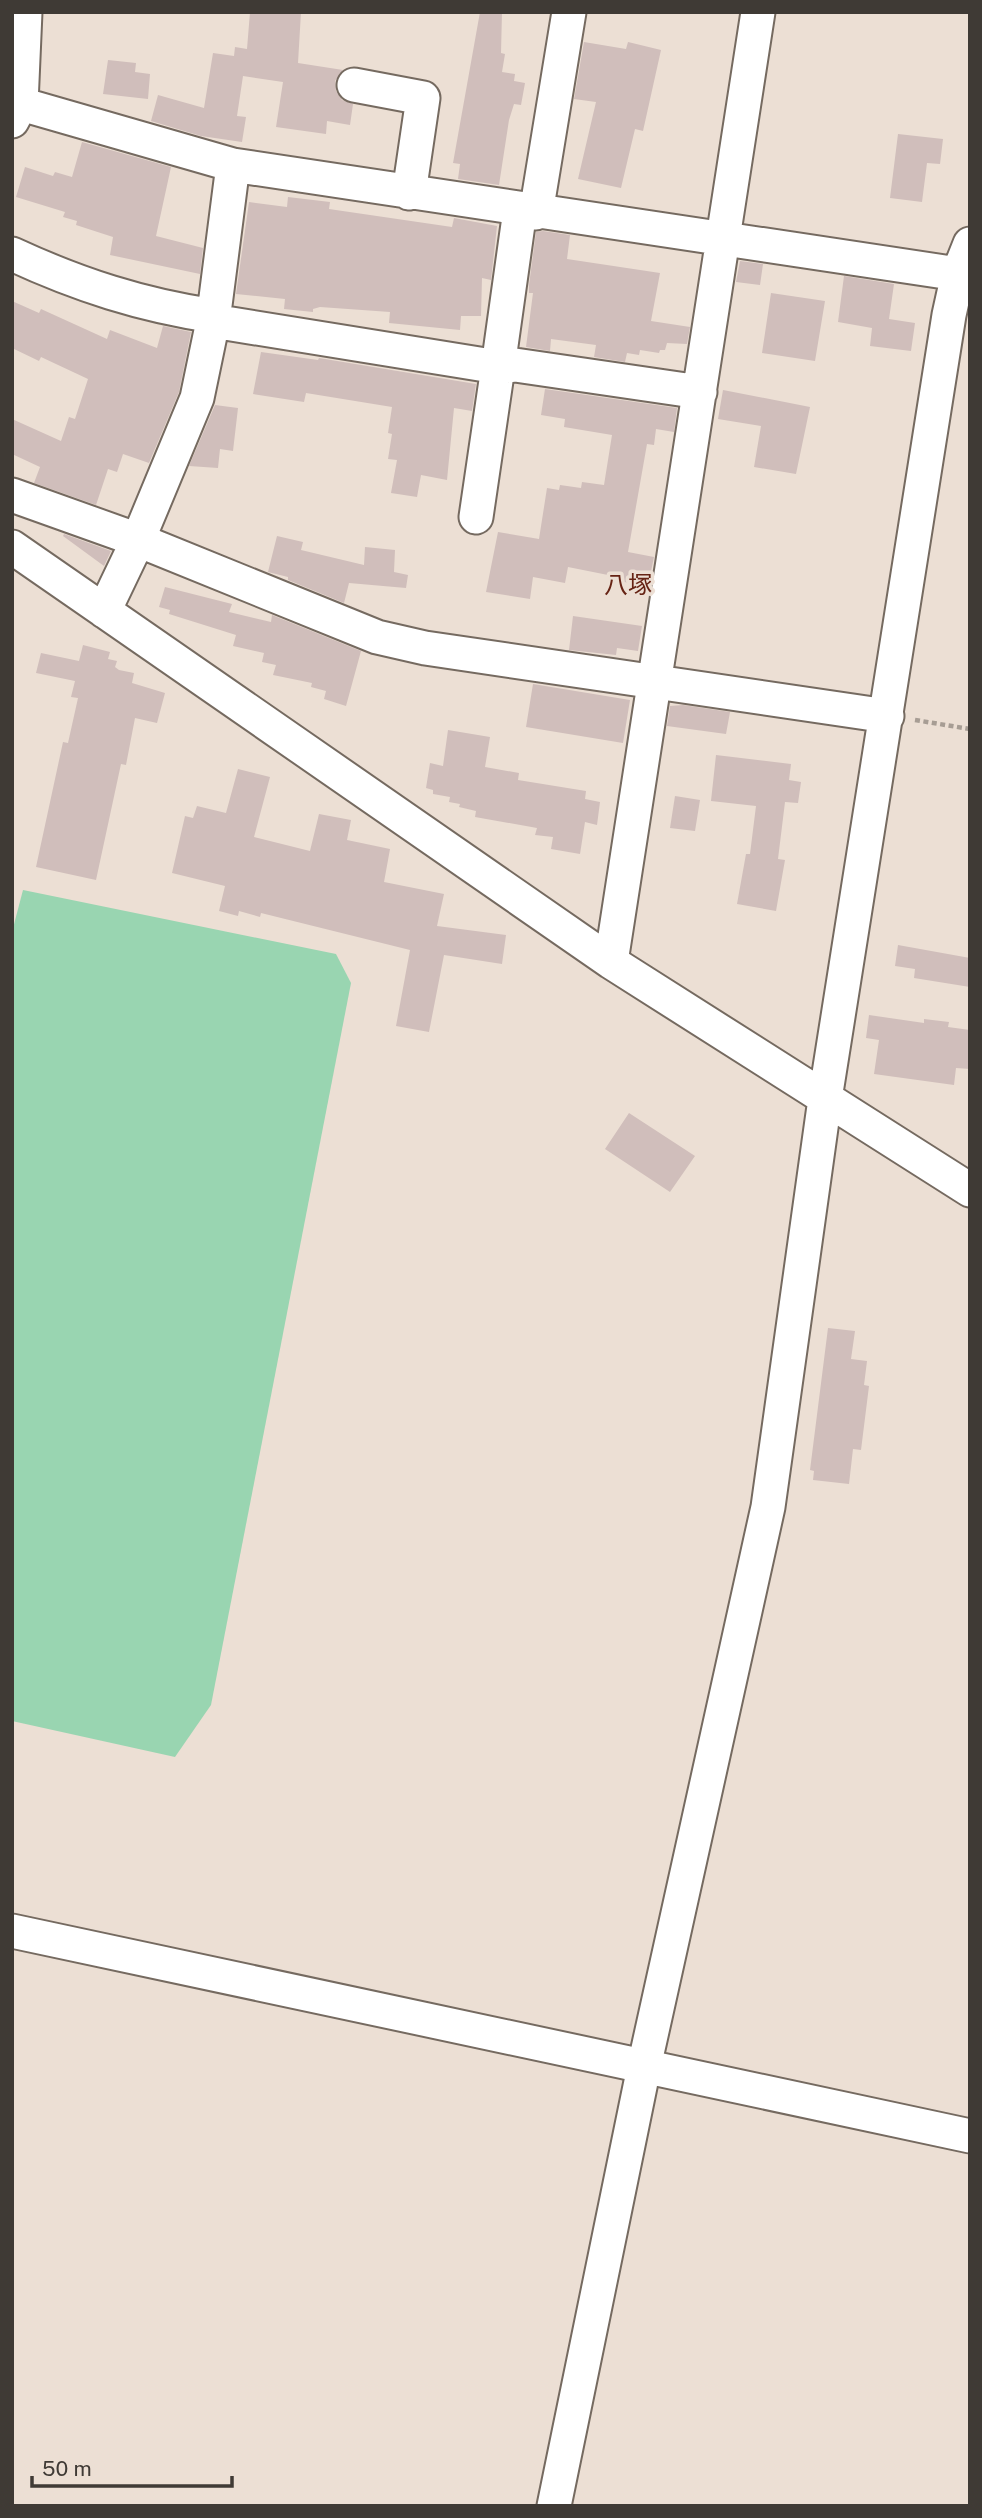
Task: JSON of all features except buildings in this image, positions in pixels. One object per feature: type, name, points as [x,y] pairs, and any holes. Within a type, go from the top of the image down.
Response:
[{"type":"street","points":[[25,12],[16,112],[233,165],[958,274]]},
{"type":"street","points":[[476,517],[498,367],[569,12]]},
{"type":"street","points":[[611,962],[758,12]]},
{"type":"street","points":[[354,85],[424,98],[409,193]]},
{"type":"street","points":[[103,611],[138,540],[197,398],[214,319],[233,165]]},
{"type":"street","points":[[554,2506],[644,2067],[768,1507],[825,1099],[958,274],[970,244]]},
{"type":"street","points":[[12,254],[65,278],[152,306],[214,319],[498,367],[516,365],[700,392]]},
{"type":"street","points":[[12,495],[138,540],[377,637],[425,648],[887,716]]},
{"type":"street","points":[[12,547],[611,962],[970,1190]]},
{"type":"street","points":[[12,1931],[970,2136]]},
{"type":"path","points":[[887,716],[970,729]]},
{"type":"green space","points":[[23,890],[336,954],[351,983],[211,1705],[175,1757],[12,1721],[12,932]]},
{"type":"district","name":"八塚","points":[[628,585]]}]
